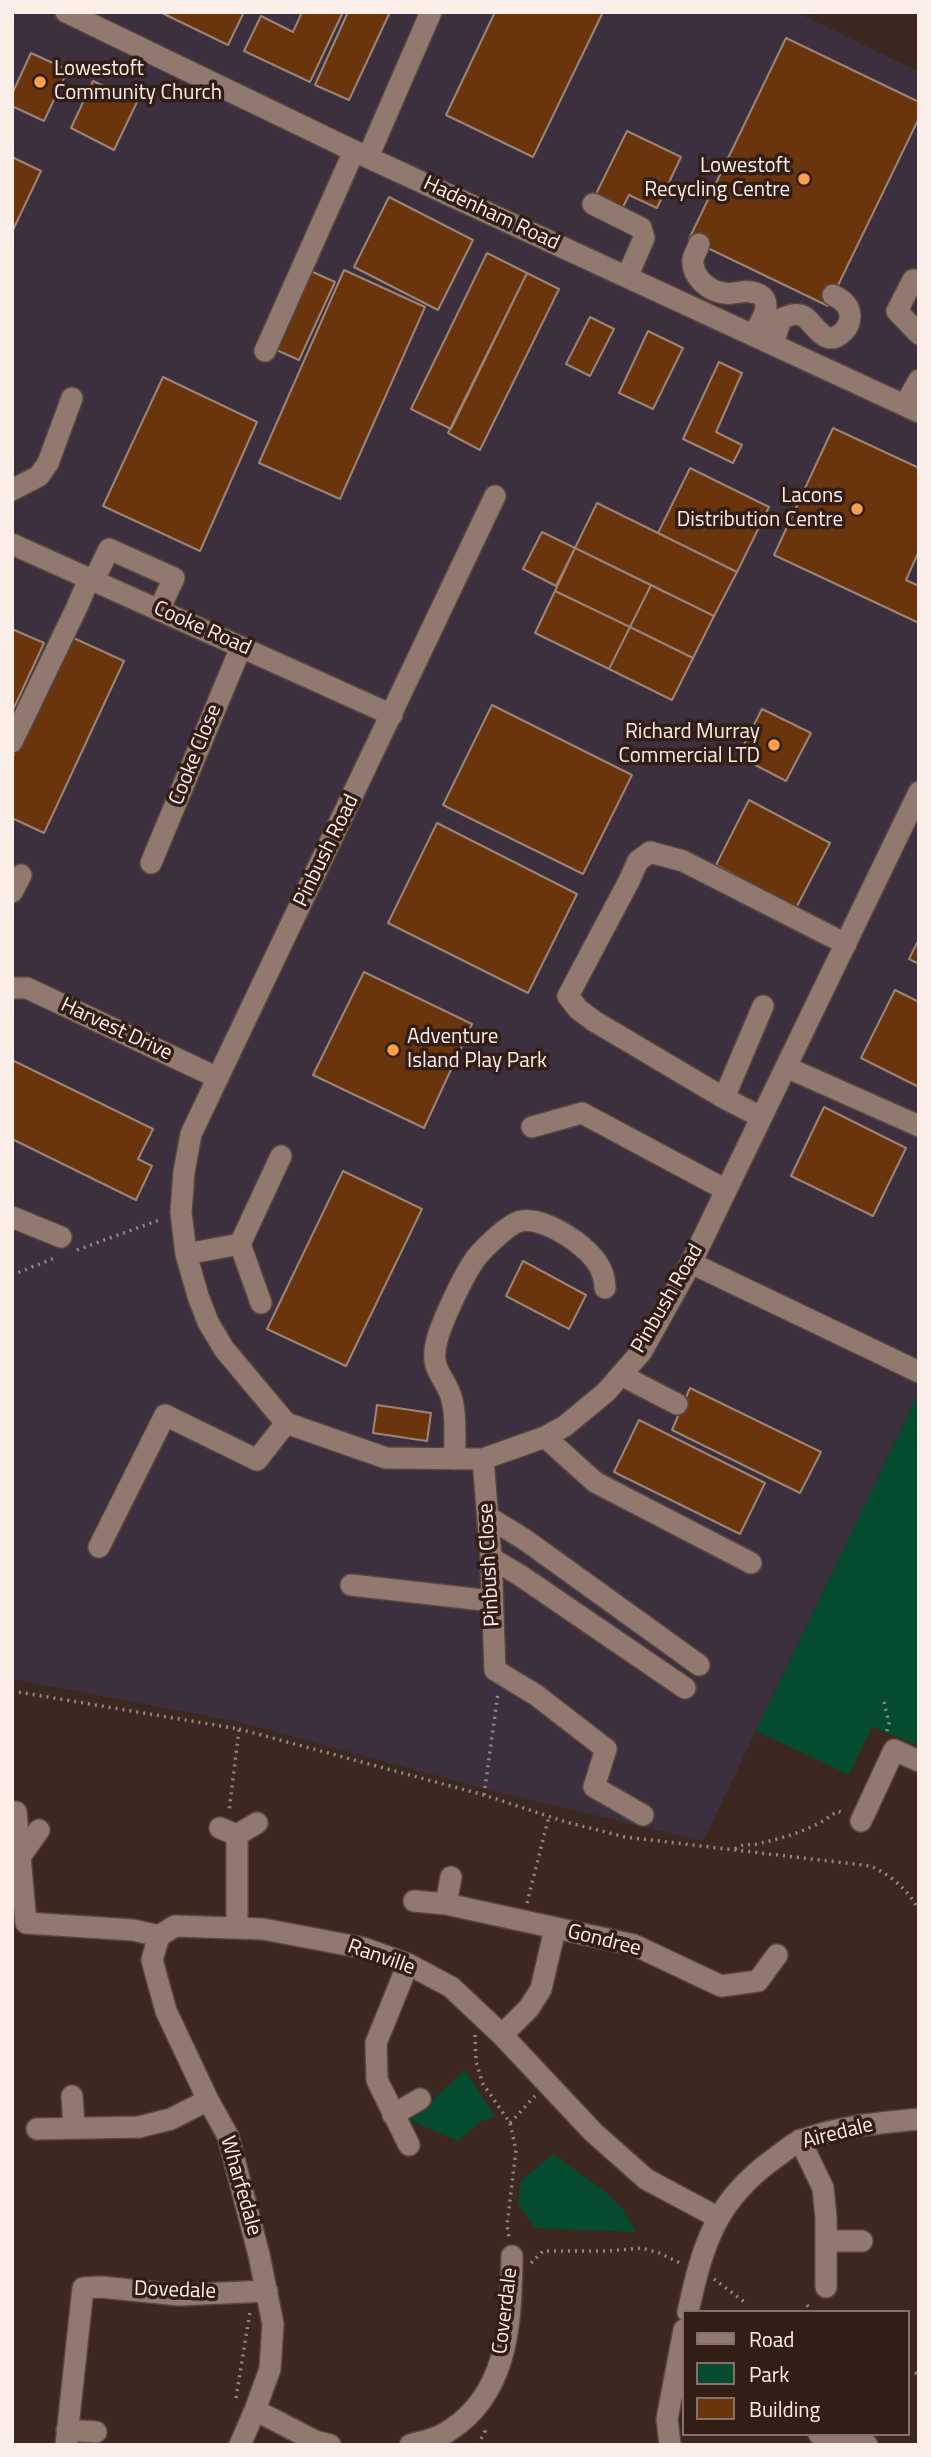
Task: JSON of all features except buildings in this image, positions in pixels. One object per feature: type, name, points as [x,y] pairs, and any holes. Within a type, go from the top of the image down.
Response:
[{"type":"street","name":"Hadenham Road","points":[[65,12],[361,154],[912,408]]},
{"type":"street","points":[[265,351],[431,12]]},
{"type":"street","points":[[593,204],[641,228],[644,238],[626,277]]},
{"type":"street","points":[[699,244],[693,259],[694,267],[704,285],[727,294],[753,292],[761,296],[766,303],[766,313],[752,335]]},
{"type":"street","points":[[913,280],[897,311],[919,334]]},
{"type":"street","points":[[773,344],[781,319],[796,314],[803,316],[823,335],[841,335],[848,326],[850,316],[843,300],[833,295]]},
{"type":"street","points":[[912,408],[919,380]]},
{"type":"street","points":[[12,490],[38,475],[48,463],[72,398]]},
{"type":"street","name":"Pinbush Road","points":[[495,496],[191,1134],[184,1172],[181,1212],[186,1254],[208,1322],[224,1349],[286,1423],[386,1458],[483,1459],[545,1437],[565,1426],[606,1392],[642,1351],[691,1263],[919,792]]},
{"type":"street","name":"Cooke Road","points":[[12,544],[392,715]]},
{"type":"street","points":[[12,742],[108,549],[174,578],[159,610]]},
{"type":"street","name":"Cooke Close","points":[[151,863],[241,647]]},
{"type":"street","points":[[761,1117],[594,1021],[568,996],[638,861],[650,852],[683,860],[846,944]]},
{"type":"street","name":"Harvest Drive","points":[[12,988],[27,988],[218,1078]]},
{"type":"street","points":[[724,1098],[763,1006]]},
{"type":"street","points":[[786,1067],[919,1126]]},
{"type":"street","points":[[532,1127],[582,1113],[726,1190]]},
{"type":"street","points":[[261,1303],[240,1244],[281,1156]]},
{"type":"street","points":[[12,1217],[62,1246]]},
{"type":"street","points":[[455,1459],[453,1400],[439,1376],[435,1359],[436,1342],[476,1258],[512,1224],[534,1222],[558,1231],[590,1253],[605,1277],[606,1288]]},
{"type":"street","points":[[186,1254],[240,1244]]},
{"type":"street","points":[[691,1263],[919,1372]]},
{"type":"street","points":[[621,1375],[677,1404]]},
{"type":"street","points":[[99,1547],[165,1415],[257,1460],[286,1423]]},
{"type":"street","points":[[545,1437],[595,1482],[751,1563]]},
{"type":"street","name":"Pinbush Close","points":[[483,1459],[491,1558],[495,1670]]},
{"type":"street","points":[[488,1517],[524,1539],[699,1665]]},
{"type":"street","points":[[491,1558],[685,1688]]},
{"type":"street","points":[[351,1584],[492,1601]]},
{"type":"street","points":[[495,1670],[536,1695],[606,1749],[594,1787],[643,1815]]},
{"type":"street","points":[[861,1821],[894,1750],[919,1761]]},
{"type":"street","name":"Ranville","points":[[16,1812],[26,1923],[133,1930],[159,1936],[175,1926],[263,1929],[363,1948],[408,1964],[451,1987],[502,2035],[593,2132],[646,2179],[717,2217]]},
{"type":"street","points":[[237,1927],[228,1831],[257,1824]]},
{"type":"street","points":[[20,1857],[39,1830]]},
{"type":"street","points":[[446,1904],[451,1877]]},
{"type":"street","name":"Gondree","points":[[414,1901],[446,1904],[634,1945],[721,1986],[761,1986],[777,1955]]},
{"type":"street","points":[[502,2035],[530,2008],[541,1989],[555,1929]]},
{"type":"street","name":"Wharfedale","points":[[159,1936],[152,1959],[166,2011],[228,2136],[260,2291],[273,2324],[270,2369],[245,2410],[240,2445]]},
{"type":"street","points":[[408,1964],[376,2043],[377,2080],[409,2145]]},
{"type":"street","points":[[72,2096],[74,2128]]},
{"type":"street","points":[[393,2115],[420,2099]]},
{"type":"street","points":[[37,2129],[139,2127],[171,2119],[208,2100]]},
{"type":"street","name":"Airedale","points":[[688,2310],[698,2266],[717,2217],[754,2173],[800,2140],[861,2124],[919,2119]]},
{"type":"street","points":[[800,2140],[822,2188],[826,2218],[826,2287]]},
{"type":"street","points":[[826,2241],[862,2241]]},
{"type":"street","name":"Coverdale","points":[[410,2445],[443,2435],[457,2425],[476,2407],[493,2383],[506,2349],[512,2256]]},
{"type":"street","name":"Dovedale","points":[[96,2432],[66,2437],[73,2287],[179,2294],[260,2291]]},
{"type":"street","points":[[670,2445],[676,2419],[682,2352]]},
{"type":"street","points":[[245,2410],[330,2445]]},
{"type":"street","points":[[828,2436],[867,2445]]},
{"type":"path","points":[[12,1275],[62,1246],[181,1212]]},
{"type":"path","points":[[484,1795],[500,1678],[495,1670]]},
{"type":"path","points":[[12,1691],[239,1729],[484,1795],[625,1838],[871,1866],[895,1879],[919,1910]]},
{"type":"path","points":[[884,1702],[889,1723],[886,1735],[894,1750]]},
{"type":"path","points":[[228,1831],[239,1729]]},
{"type":"path","points":[[734,1850],[742,1844],[758,1844],[824,1822],[837,1811],[861,1821]]},
{"type":"path","points":[[522,1922],[549,1816]]},
{"type":"path","points":[[478,2012],[475,2031],[477,2062],[483,2084],[510,2123],[516,2150],[507,2225],[512,2256]]},
{"type":"path","points":[[510,2123],[547,2083]]},
{"type":"path","points":[[529,2275],[531,2261],[543,2251],[642,2248],[681,2264],[698,2266],[747,2304]]},
{"type":"path","points":[[245,2410],[260,2291]]},
{"type":"path","points":[[807,2305],[811,2310]]},
{"type":"path","points":[[485,2431],[489,2421]]},
{"type":"shaded area","points":[[12,12],[796,12],[919,72],[919,1392],[703,1841],[497,1792],[239,1722],[12,1679]]},
{"type":"green space","points":[[919,1392],[919,1746],[872,1727],[849,1775],[756,1731]]},
{"type":"green space","points":[[465,2070],[495,2117],[480,2122],[458,2141],[410,2120]]},
{"type":"green space","points":[[553,2154],[603,2190],[622,2208],[636,2232],[535,2228],[518,2203],[520,2182]]},
{"type":"place","name":"Lowestoft Community Church","points":[[40,82]]},
{"type":"place","name":"Lowestoft Recycling Centre","points":[[804,179]]},
{"type":"place","name":"Lacons Distribution Centre","points":[[857,509]]},
{"type":"place","name":"Richard Murray Commercial LTD","points":[[774,745]]},
{"type":"place","name":"Adventure Island Play Park","points":[[393,1050]]}]
